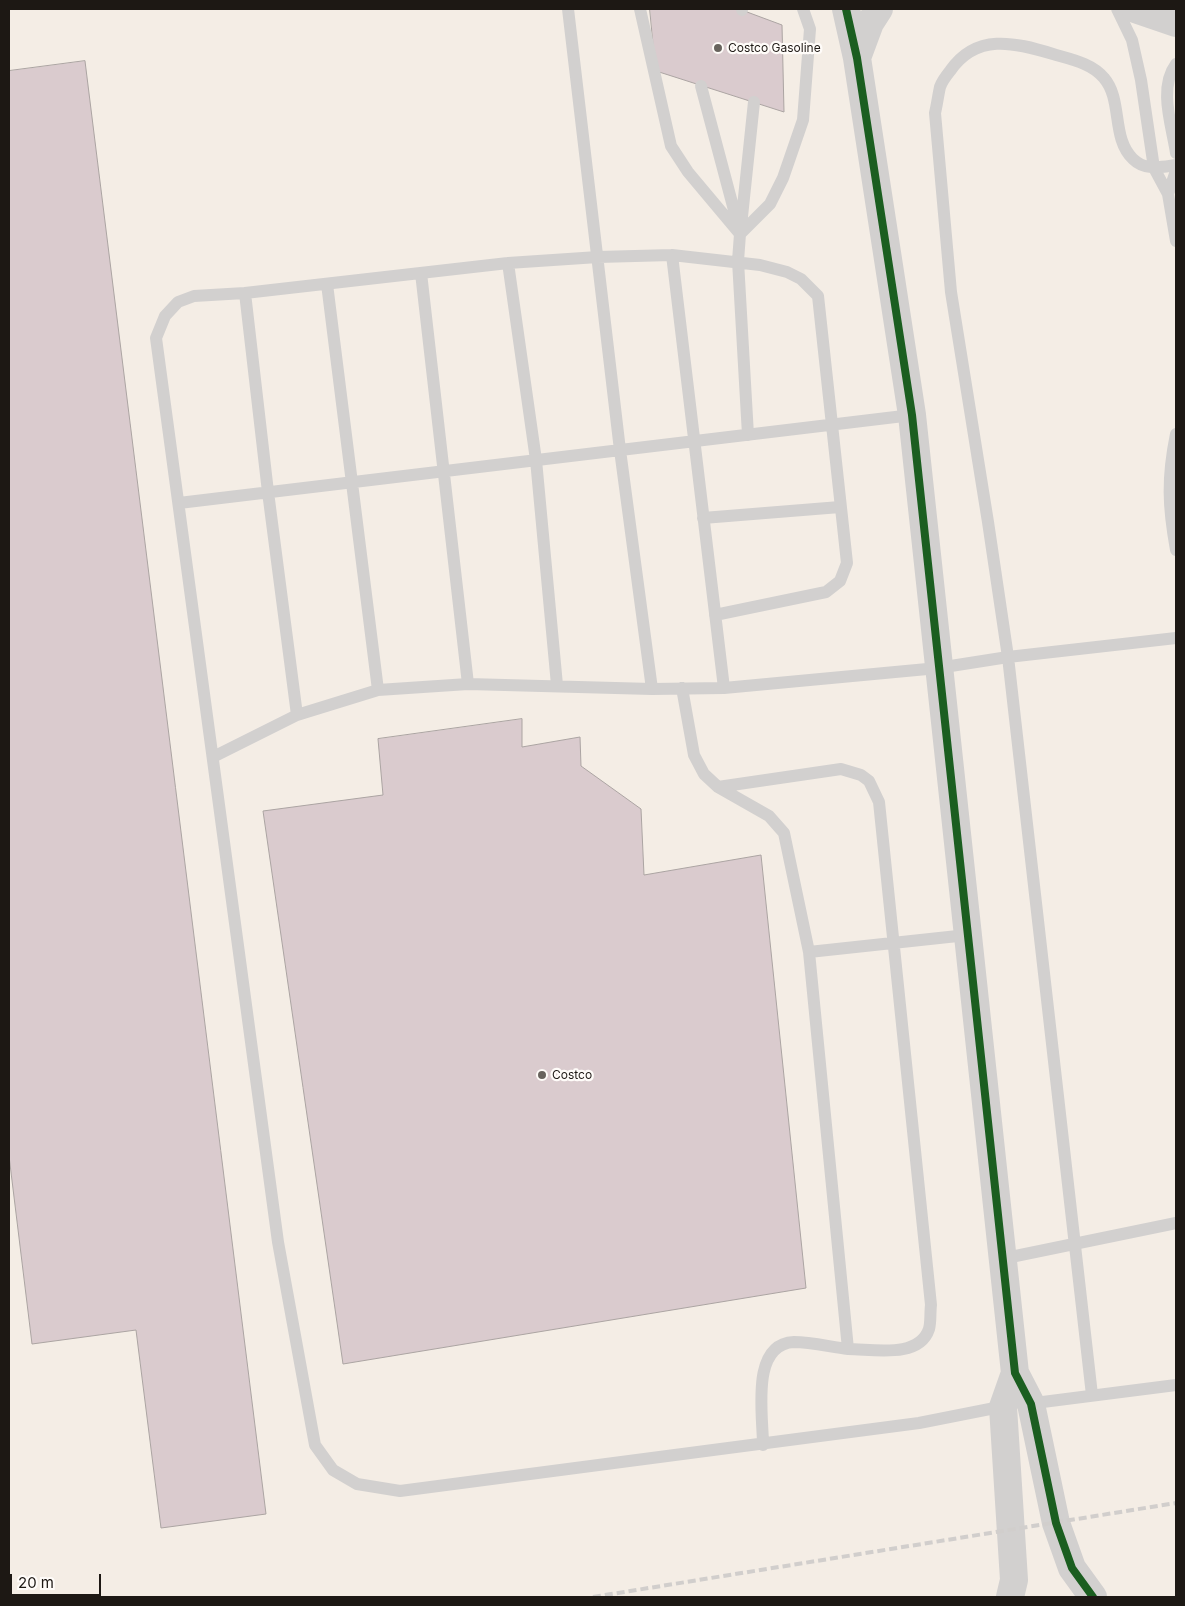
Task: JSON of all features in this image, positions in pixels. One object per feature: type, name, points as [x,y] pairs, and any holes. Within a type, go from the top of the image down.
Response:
[{"type":"main road","points":[[846,9],[858,58],[912,415],[966,935],[1015,1372],[1031,1404],[1056,1523],[1072,1568],[1093,1597]]},
{"type":"main road","points":[[858,58],[870,23],[879,9]]},
{"type":"main road","points":[[1135,9],[1176,23]]},
{"type":"main road","points":[[1010,1597],[1014,1580],[1003,1407],[1015,1372]]},
{"type":"lane","points":[[568,9],[620,450],[652,689]]},
{"type":"lane","points":[[640,9],[670,146],[688,172],[740,234]]},
{"type":"lane","points":[[740,234],[770,204],[783,178],[804,120],[810,29],[803,9]]},
{"type":"lane","points":[[1117,9],[1132,40],[1154,168],[1168,194],[1176,241]]},
{"type":"lane","points":[[1092,1395],[1053,1038],[1008,657],[951,292],[935,114],[940,85],[958,59],[981,45],[1001,42],[1041,50],[1076,61],[1090,67],[1104,78],[1114,102],[1125,150],[1140,164],[1154,168],[1176,165]]},
{"type":"lane","points":[[1176,64],[1168,81],[1167,100],[1176,153]]},
{"type":"lane","points":[[701,86],[740,234]]},
{"type":"lane","points":[[748,435],[738,261],[754,102]]},
{"type":"lane","points":[[1168,194],[1176,171]]},
{"type":"lane","points":[[672,254],[724,688]]},
{"type":"lane","points":[[715,615],[826,592],[840,581],[847,563],[830,424],[818,296],[800,279],[787,272],[738,261],[672,254],[598,257],[508,264],[245,293],[194,296],[178,302],[165,316],[156,338],[278,1242],[315,1445],[333,1470],[357,1484],[400,1491],[763,1445],[919,1423],[1003,1407],[1176,1385]]},
{"type":"lane","points":[[508,264],[536,460],[557,685]]},
{"type":"lane","points":[[421,273],[468,684]]},
{"type":"lane","points":[[327,284],[378,690]]},
{"type":"lane","points":[[245,293],[268,492],[297,715]]},
{"type":"lane","points":[[179,503],[912,415]]},
{"type":"lane","points":[[1176,434],[1171,460],[1168,510],[1176,550]]},
{"type":"lane","points":[[704,518],[840,507]]},
{"type":"lane","points":[[213,757],[297,715],[378,690],[468,684],[652,689],[724,688],[938,668],[1008,657],[1176,638]]},
{"type":"lane","points":[[682,688],[694,755],[704,774],[718,787],[769,816],[784,833],[809,952],[848,1349]]},
{"type":"lane","points":[[718,787],[841,769],[861,775],[869,781],[879,802],[931,1305],[930,1328],[923,1340],[909,1349],[848,1349],[794,1342],[776,1347],[766,1360],[763,1372],[763,1445]]},
{"type":"lane","points":[[809,952],[966,935]]},
{"type":"lane","points":[[1002,1258],[1176,1223]]},
{"type":"building","name":"Costco Gasoline","points":[[650,9],[739,9],[782,25],[784,112],[656,71]]},
{"type":"building","points":[[85,61],[266,1514],[161,1528],[136,1330],[32,1344],[9,1156],[9,71]]},
{"type":"building","name":"Costco","points":[[522,719],[522,747],[580,737],[581,766],[641,809],[644,875],[761,855],[806,1288],[343,1364],[263,811],[383,795],[378,739]]},
{"type":"railway","points":[[593,1597],[1176,1503]]},
{"type":"cycle path","points":[[846,9],[857,58],[912,415],[1015,1373],[1031,1404],[1056,1523],[1072,1568],[1093,1597]]},
{"type":"place","name":"Costco Gasoline","points":[[718,48]]},
{"type":"place","name":"Costco","points":[[542,1075]]}]
